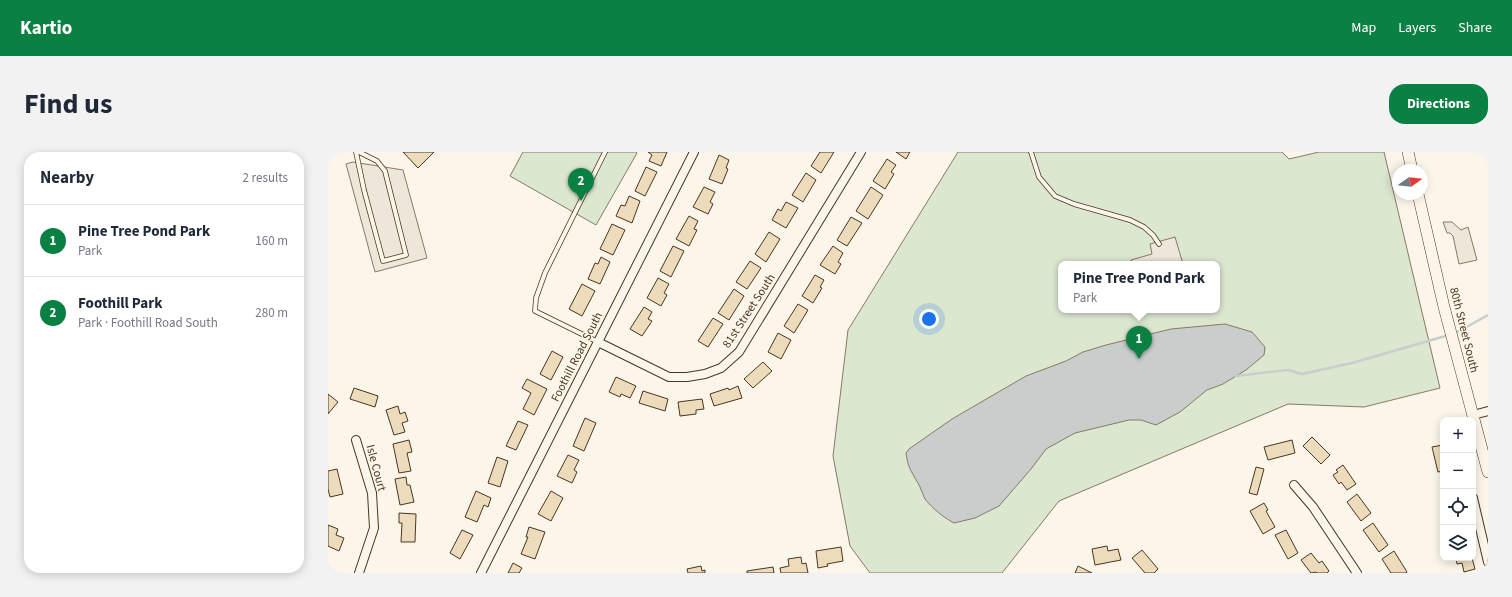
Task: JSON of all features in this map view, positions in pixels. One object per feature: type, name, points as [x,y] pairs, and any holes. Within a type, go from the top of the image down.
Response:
[{"type":"main road","points":[[1408,152],[1411,164]]},
{"type":"main road","name":"80th Street South","points":[[1419,200],[1444,307],[1488,472]]},
{"type":"street","name":"Foothill Road South","points":[[481,573],[694,152]]},
{"type":"street","name":"81st Street South","points":[[598,342],[669,377],[687,377],[705,374],[721,368],[728,363],[739,352],[861,152]]},
{"type":"street","points":[[1473,415],[1488,411]]},
{"type":"street","name":"Isle Court","points":[[356,440],[372,493],[374,528],[359,573]]},
{"type":"street","points":[[1294,485],[1313,507],[1357,573]]},
{"type":"street","points":[[1476,511],[1488,562]]},
{"type":"lane","points":[[358,152],[377,161],[385,171],[406,255],[383,261],[364,190],[358,152]]},
{"type":"lane","points":[[598,342],[535,311],[536,298],[545,273],[606,152]]},
{"type":"lane","points":[[1031,152],[1039,177],[1055,196],[1074,204],[1130,220],[1144,227],[1153,235],[1159,244]]},
{"type":"green space","points":[[523,152],[637,153],[596,225],[510,176]]},
{"type":"green space","points":[[958,152],[1282,152],[1289,159],[1319,152],[1384,152],[1392,186],[1392,200],[1395,200],[1440,388],[1364,407],[1288,404],[1059,501],[1002,573],[870,573],[850,546],[833,456],[848,330]]},
{"type":"shaded area","points":[[353,162],[403,170],[427,258],[375,272],[346,164]]},
{"type":"shaded area","points":[[1443,222],[1452,222],[1461,230],[1468,227],[1477,260],[1459,264],[1453,236],[1450,233],[1447,233]]},
{"type":"shaded area","points":[[1175,237],[1182,261],[1131,261],[1152,254],[1150,244]]},
{"type":"shaded area","points":[[1225,324],[1252,332],[1265,347],[1264,355],[1246,370],[1223,384],[1207,390],[1180,412],[1156,425],[1141,420],[1129,420],[1075,433],[1046,449],[999,506],[975,518],[954,523],[938,512],[925,499],[909,468],[906,453],[909,449],[952,419],[1026,376],[1066,361],[1083,352],[1171,329]]},
{"type":"building","points":[[403,152],[434,152],[418,168]]},
{"type":"building","points":[[648,152],[667,152],[661,166],[649,161],[652,155]]},
{"type":"building","points":[[820,152],[834,152],[821,173],[811,166]]},
{"type":"building","points":[[896,152],[910,152],[906,159]]},
{"type":"building","points":[[719,155],[729,160],[726,168],[728,169],[722,184],[709,179]]},
{"type":"building","points":[[887,159],[896,165],[891,172],[894,174],[885,189],[873,181]]},
{"type":"building","points":[[646,167],[657,172],[645,196],[635,191]]},
{"type":"building","points":[[806,173],[816,180],[803,202],[792,195]]},
{"type":"building","points":[[704,187],[715,192],[710,202],[713,204],[708,214],[693,207]]},
{"type":"building","points":[[871,187],[883,195],[868,219],[856,211]]},
{"type":"building","points":[[629,196],[640,201],[632,223],[616,216],[621,205],[625,206]]},
{"type":"building","points":[[786,202],[798,208],[786,228],[772,220],[778,209],[781,211]]},
{"type":"building","points":[[689,216],[698,221],[694,229],[697,230],[689,246],[676,239]]},
{"type":"building","points":[[851,217],[862,223],[847,246],[837,240]]},
{"type":"building","points":[[612,224],[625,230],[613,255],[600,249]]},
{"type":"building","points":[[769,232],[780,239],[766,262],[755,254]]},
{"type":"building","points":[[673,246],[684,251],[671,277],[660,271]]},
{"type":"building","points":[[833,246],[843,253],[838,262],[841,264],[835,274],[820,265]]},
{"type":"building","points":[[601,257],[610,262],[600,284],[588,279],[595,263],[598,264]]},
{"type":"building","points":[[750,261],[761,268],[747,289],[736,282]]},
{"type":"building","points":[[815,275],[824,280],[820,287],[822,288],[813,303],[802,296]]},
{"type":"building","points":[[658,278],[669,284],[664,293],[667,295],[661,306],[647,298]]},
{"type":"building","points":[[582,284],[595,291],[582,316],[569,309]]},
{"type":"building","points":[[734,289],[744,296],[729,320],[718,313]]},
{"type":"building","points":[[798,304],[808,310],[794,333],[784,326]]},
{"type":"building","points":[[644,307],[652,312],[648,319],[652,321],[642,336],[630,329]]},
{"type":"building","points":[[713,318],[723,324],[708,347],[698,341]]},
{"type":"building","points":[[778,333],[791,340],[781,359],[768,352]]},
{"type":"building","points":[[552,351],[563,357],[551,380],[540,374]]},
{"type":"building","points":[[763,362],[772,371],[753,388],[744,379]]},
{"type":"building","points":[[616,377],[636,386],[630,398],[621,394],[620,397],[609,392]]},
{"type":"building","points":[[527,379],[547,389],[534,415],[523,409],[531,393],[522,388]]},
{"type":"building","points":[[738,386],[742,398],[714,406],[710,394],[728,388],[729,390]]},
{"type":"building","points":[[354,388],[378,396],[375,407],[350,399]]},
{"type":"building","points":[[643,391],[668,399],[665,411],[639,403]]},
{"type":"building","points":[[328,394],[338,402],[328,414]]},
{"type":"building","points":[[702,399],[704,409],[696,410],[696,414],[680,416],[678,402]]},
{"type":"building","points":[[398,406],[400,414],[405,412],[408,421],[402,423],[405,432],[394,435],[386,410]]},
{"type":"building","points":[[585,418],[596,423],[584,451],[573,446]]},
{"type":"building","points":[[518,421],[528,425],[516,450],[506,446]]},
{"type":"building","points":[[1312,437],[1330,455],[1321,464],[1303,446]]},
{"type":"building","points":[[409,440],[412,452],[407,453],[411,471],[399,473],[393,444]]},
{"type":"building","points":[[1292,440],[1295,453],[1268,460],[1264,447]]},
{"type":"building","points":[[1440,446],[1440,472],[1438,472],[1432,447]]},
{"type":"building","points":[[568,455],[579,460],[574,470],[577,472],[572,483],[557,476]]},
{"type":"building","points":[[497,457],[508,461],[500,487],[488,483]]},
{"type":"building","points":[[1343,465],[1356,484],[1347,490],[1341,482],[1339,484],[1333,475],[1338,472],[1336,470]]},
{"type":"building","points":[[1256,467],[1264,469],[1257,495],[1249,493]]},
{"type":"building","points":[[337,469],[343,494],[330,497],[328,489],[328,471]]},
{"type":"building","points":[[406,477],[407,485],[410,485],[414,502],[400,505],[395,479]]},
{"type":"building","points":[[476,491],[491,498],[488,507],[484,505],[477,522],[465,517]]},
{"type":"building","points":[[551,491],[563,498],[551,521],[538,514]]},
{"type":"building","points":[[1357,494],[1371,513],[1361,521],[1347,502]]},
{"type":"building","points":[[1264,503],[1268,510],[1266,511],[1275,527],[1263,534],[1250,511]]},
{"type":"building","points":[[399,513],[416,514],[415,542],[401,542],[402,523],[399,523]]},
{"type":"building","points":[[1373,523],[1388,545],[1379,552],[1363,530]]},
{"type":"building","points":[[328,525],[338,529],[336,535],[344,538],[339,551],[328,546]]},
{"type":"building","points":[[529,527],[545,532],[535,559],[521,554],[528,537],[526,537]]},
{"type":"building","points":[[462,530],[473,535],[460,559],[450,553]]},
{"type":"building","points":[[1286,530],[1298,553],[1288,559],[1275,535]]},
{"type":"building","points":[[1107,546],[1108,551],[1118,549],[1121,560],[1095,565],[1092,549]]},
{"type":"building","points":[[841,547],[843,561],[827,564],[828,566],[818,568],[816,551]]},
{"type":"building","points":[[1142,550],[1158,569],[1154,573],[1145,573],[1132,558]]},
{"type":"building","points":[[1394,551],[1407,572],[1406,573],[1391,573],[1382,559]]},
{"type":"building","points":[[1311,553],[1319,563],[1322,561],[1329,571],[1327,573],[1311,573],[1301,560]]},
{"type":"building","points":[[801,557],[802,564],[806,563],[808,573],[781,573],[780,568],[789,566],[788,559]]},
{"type":"building","points":[[1456,561],[1473,561],[1475,569],[1464,572],[1462,563],[1457,564]]},
{"type":"building","points":[[513,563],[522,568],[519,573],[508,573]]},
{"type":"building","points":[[701,566],[702,571],[705,570],[705,573],[688,573],[687,569]]},
{"type":"building","points":[[1078,566],[1092,573],[1075,573]]},
{"type":"building","points":[[773,567],[774,573],[747,573],[747,571]]},
{"type":"waterway","points":[[1454,334],[1488,315]]},
{"type":"waterway","points":[[1236,376],[1288,370],[1302,374],[1352,363],[1449,335]]},
{"type":"place","name":"Foothill Park","points":[[581,201]]},
{"type":"place","name":"Pine Tree Pond Park","points":[[1139,359]]}]
